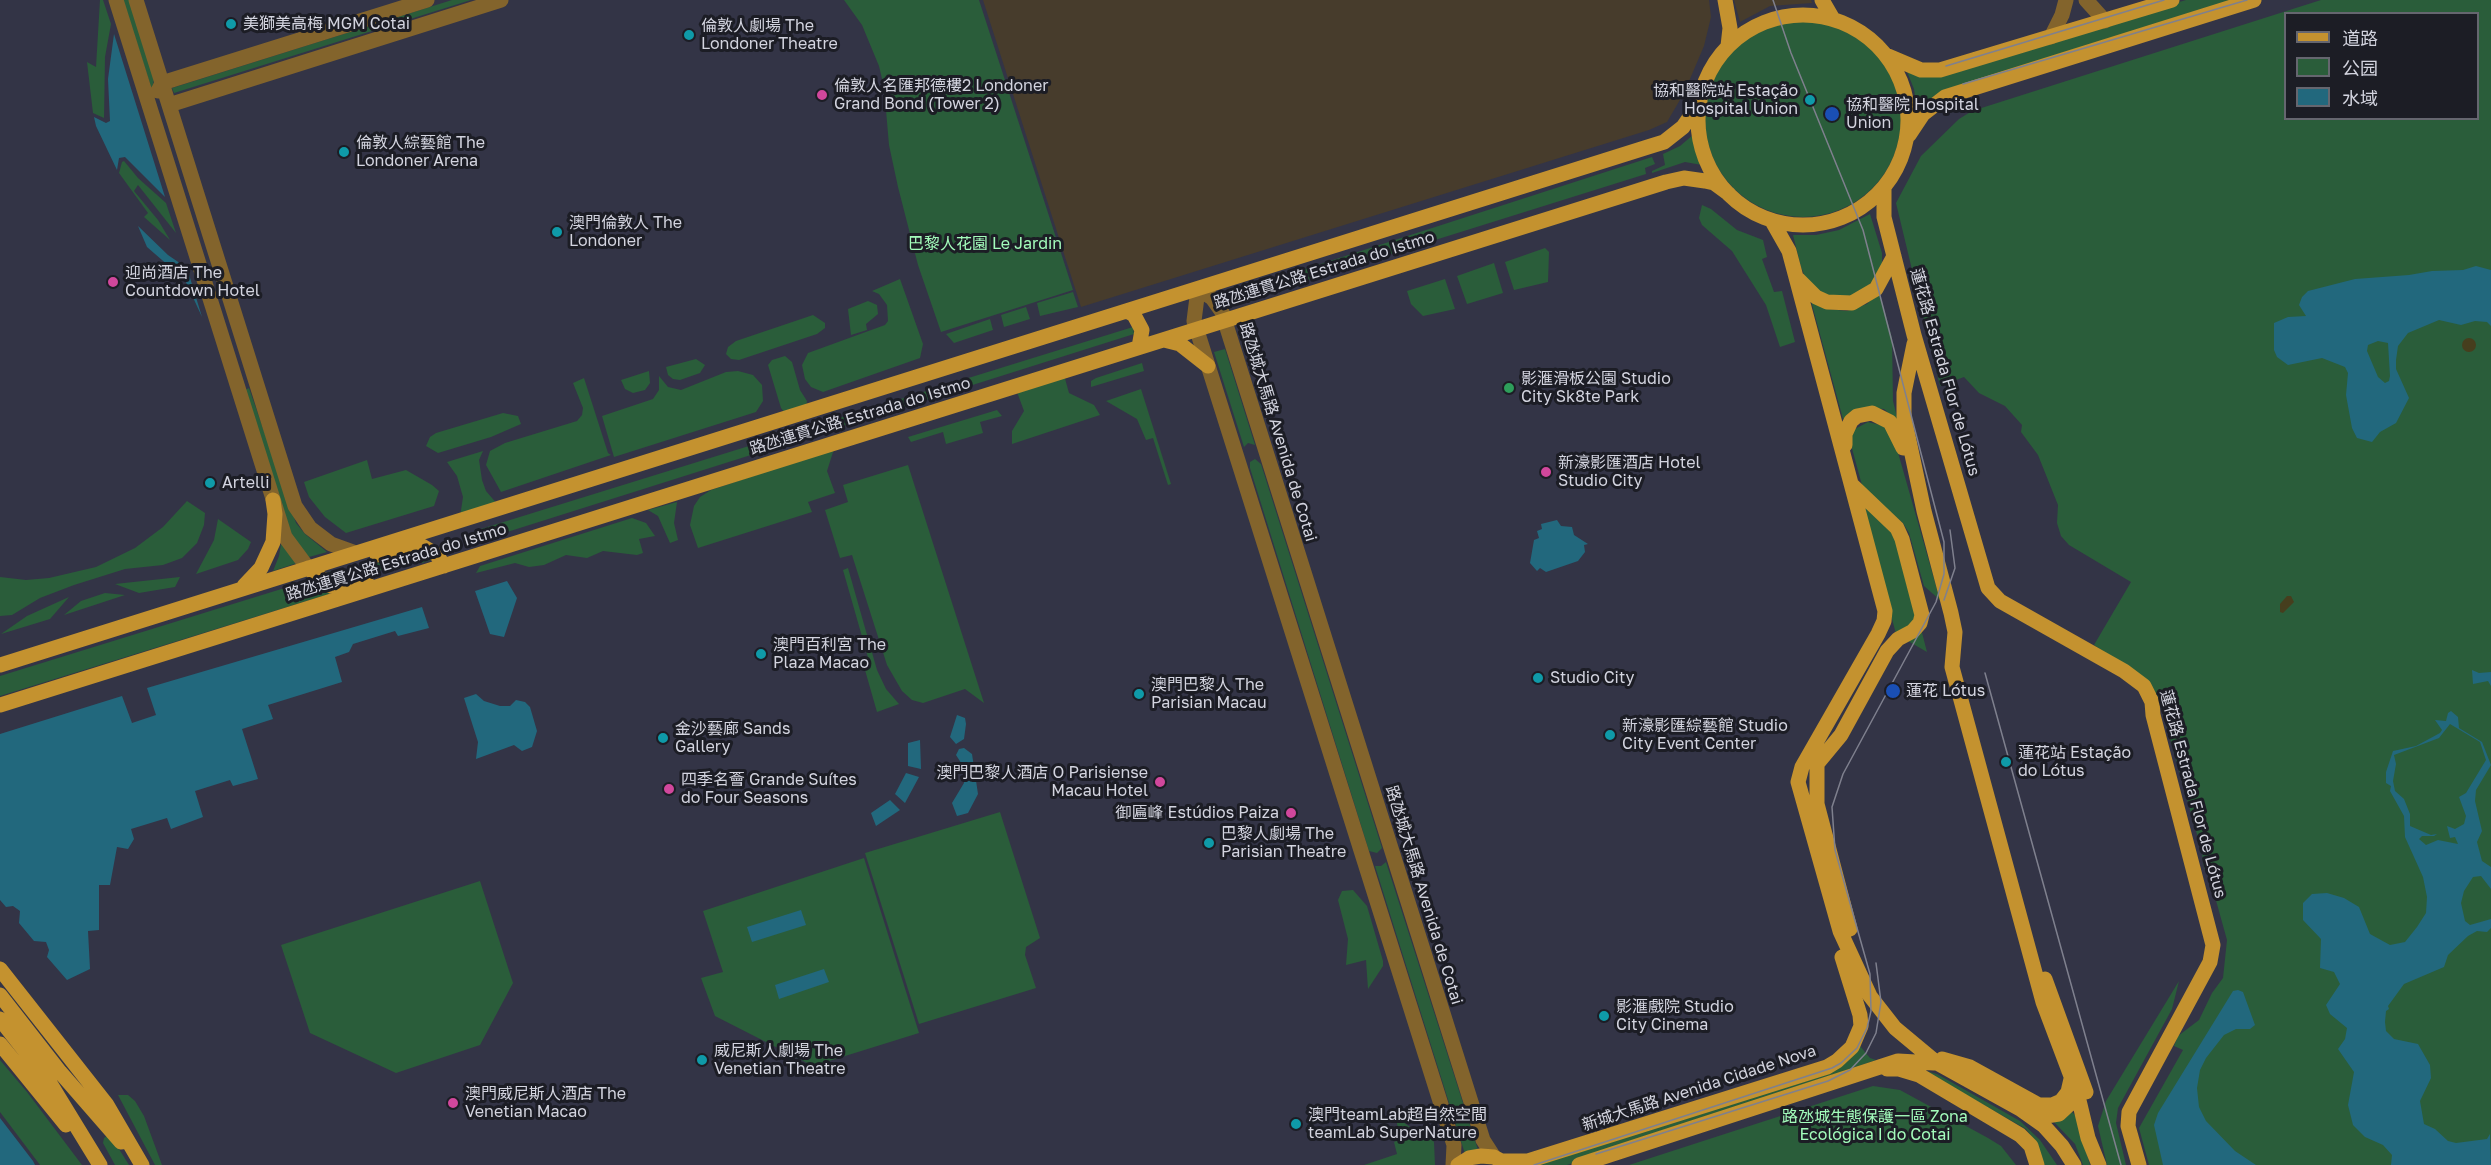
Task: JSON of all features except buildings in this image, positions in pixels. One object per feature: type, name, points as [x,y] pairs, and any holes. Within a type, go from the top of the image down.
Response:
[{"type":"main road","points":[[1725,0],[1730,28],[1728,46]]},
{"type":"main road","points":[[1822,0],[1833,19]]},
{"type":"main road","points":[[2172,0],[1930,71],[1900,63],[1886,54],[1867,36],[1833,19],[1796,15],[1777,18],[1757,25],[1728,46],[1705,82],[1700,102],[1699,127],[1703,152],[1714,175],[1729,194],[1756,214],[1797,225],[1832,222],[1866,204],[1884,187],[1899,164],[1907,138],[1923,114],[1945,97],[2254,0]]},
{"type":"main road","points":[[1886,54],[1900,79],[1906,98],[1907,138]]},
{"type":"main road","name":"路氹連貫公路 Estrada do Istmo","points":[[0,665],[1652,146],[1664,142],[1683,127],[1700,102]]},
{"type":"main road","name":"路氹連貫公路 Estrada do Istmo","points":[[0,705],[1666,182],[1684,178],[1705,181],[1714,183],[1729,194]]},
{"type":"main road","name":"蓮花路 Estrada Flor de Lótus","points":[[1884,187],[1884,217],[1914,335],[1990,590],[2000,601],[2124,671],[2144,686],[2152,702],[2153,715],[2213,945],[2210,962],[2129,1112],[2128,1126],[2139,1165]]},
{"type":"main road","points":[[1772,220],[1785,241],[1794,272],[1885,611],[1884,621],[1846,695],[1802,767],[1798,782],[1840,931],[1865,986],[1895,1028],[1933,1060],[2032,1118],[2052,1134],[2074,1165]]},
{"type":"main road","points":[[1794,272],[1801,285],[1816,297],[1842,304],[1858,301],[1876,289],[1894,256]]},
{"type":"main road","points":[[1127,311],[1134,315],[1142,330],[1139,347]]},
{"type":"main road","points":[[1914,335],[1913,353],[1902,405],[1924,511],[1951,613],[1954,632],[1952,667],[2043,1002],[2074,1086],[2088,1138],[2099,1165]]},
{"type":"main road","points":[[1164,340],[1180,344],[1208,366]]},
{"type":"main road","points":[[1844,457],[1845,434],[1851,421],[1864,413],[1872,412],[1886,418],[1897,433],[1924,511]]},
{"type":"main road","points":[[1852,485],[1897,528],[1922,615],[1920,623],[1913,631],[1898,639],[1887,651],[1841,735],[1816,764],[1817,804],[1857,958],[1855,967]]},
{"type":"main road","points":[[239,590],[253,579],[268,555],[275,528],[273,500]]},
{"type":"main road","points":[[356,553],[382,555],[422,546],[437,555],[444,566]]},
{"type":"main road","points":[[308,568],[324,582],[339,587],[387,575],[407,578]]},
{"type":"main road","name":"新城大馬路 Avenida Cidade Nova","points":[[1458,1165],[1469,1158],[1528,1161],[1837,1061],[1852,1047],[1861,1026],[1860,1015],[1841,951],[1840,931]]},
{"type":"main road","points":[[2027,941],[2058,1010],[2079,1069],[2086,1091],[2099,1165]]},
{"type":"main road","points":[[0,969],[107,1105],[141,1165]]},
{"type":"main road","points":[[0,995],[60,1072],[141,1165]]},
{"type":"main road","points":[[0,1019],[48,1080],[99,1165]]},
{"type":"main road","points":[[0,1044],[99,1165]]},
{"type":"main road","points":[[1579,1165],[1907,1060],[1933,1060],[1970,1067],[2039,1105],[2052,1105],[2061,1101],[2074,1086]]},
{"type":"main road","points":[[1860,1074],[1899,1069],[1919,1076],[2020,1134],[2031,1146],[2037,1165]]},
{"type":"main road","points":[[2032,1118],[2059,1114],[2071,1104],[2074,1086]]},
{"type":"street","points":[[116,0],[285,537],[308,568]]},
{"type":"street","points":[[136,0],[294,506],[310,528],[331,544],[356,553]]},
{"type":"street","points":[[162,83],[427,0]]},
{"type":"street","points":[[169,105],[501,0]]},
{"type":"street","points":[[2051,37],[2062,15],[2066,0]]},
{"type":"street","points":[[2086,0],[2104,21]]},
{"type":"street","points":[[155,62],[164,69],[178,74],[194,73]]},
{"type":"street","points":[[162,83],[157,98],[171,143],[172,178]]},
{"type":"street","points":[[1198,289],[1195,303],[1197,329],[1454,1145],[1453,1165]]},
{"type":"street","name":"路氹城大馬路 Avenida de Cotai","points":[[1198,289],[1217,304],[1225,321],[1483,1140],[1502,1161]]},
{"type":"street","points":[[237,384],[254,378]]},
{"type":"street","points":[[1238,461],[1248,451],[1258,449],[1266,452]]},
{"type":"street","points":[[1363,856],[1380,858],[1390,847]]},
{"type":"shaded area","points":[[983,0],[1709,0],[1711,17],[1704,46],[1684,93],[1667,122],[1649,130],[1081,307]]},
{"type":"shaded area","points":[[1734,0],[1811,0],[1812,3],[1770,6],[1740,22]]},
{"type":"green space","points":[[100,0],[103,0],[111,24],[105,57],[104,118],[93,113],[87,62],[96,67]]},
{"type":"green space","points":[[123,0],[130,0],[154,79],[152,90]]},
{"type":"green space","points":[[452,0],[471,0],[174,93],[172,88]]},
{"type":"green space","name":"巴黎人花園 Le Jardin","points":[[844,0],[979,0],[1073,290],[941,332],[918,265],[898,187],[889,145],[884,87],[879,66],[862,25]]},
{"type":"green space","points":[[2186,0],[2241,0],[1934,96],[1917,111],[1914,89],[1906,69],[1944,72]]},
{"type":"green space","points":[[2321,0],[2491,0],[2491,1165],[2149,1165],[2139,1128],[2183,1050],[2174,1046],[2178,1036],[2199,1020],[2212,993],[2223,978],[2227,940],[2207,868],[2205,870],[2203,863],[2202,852],[2158,696],[2143,678],[2094,645],[2131,582],[2069,545],[2061,536],[2057,523],[2058,505],[2038,455],[2021,432],[2022,425],[2005,406],[1979,393],[1964,377],[1940,386],[1896,203],[1921,156],[1959,119],[1972,111]]},
{"type":"green space","points":[[1793,21],[1813,21],[1849,32],[1858,37],[1879,57],[1894,81],[1901,109],[1901,129],[1894,157],[1885,174],[1865,195],[1849,206],[1832,213],[1813,217],[1793,217],[1765,210],[1748,201],[1721,174],[1709,148],[1705,129],[1705,109],[1712,81],[1721,64],[1748,37],[1774,25]]},
{"type":"green space","points":[[1693,135],[1702,165],[1685,162],[1652,173],[1665,165],[1663,154],[1680,146]]},
{"type":"green space","points":[[1652,157],[1655,164],[1645,168],[1646,174],[1237,302],[1234,292]]},
{"type":"green space","points":[[124,161],[138,178],[166,203],[176,233],[138,185],[134,191],[158,220],[170,240],[144,217],[148,213],[119,173]]},
{"type":"green space","points":[[1702,205],[1711,209],[1737,230],[1763,240],[1767,257],[1762,259],[1774,292],[1782,291],[1795,342],[1780,347],[1766,305],[1732,251],[1702,225],[1699,218]]},
{"type":"green space","points":[[1870,214],[1882,253],[1882,266],[1876,279],[1855,296],[1828,296],[1816,290],[1806,279],[1793,235],[1816,235],[1839,230]]},
{"type":"green space","points":[[1545,248],[1549,252],[1548,282],[1514,290],[1505,262]]},
{"type":"green space","points":[[1494,263],[1503,293],[1467,304],[1457,276]]},
{"type":"green space","points":[[900,279],[923,344],[920,358],[823,392],[811,387],[805,379],[802,365],[808,353],[885,325],[888,321],[887,305],[879,294],[872,291]]},
{"type":"green space","points":[[1445,279],[1455,309],[1423,316],[1411,304],[1407,291]]},
{"type":"green space","points":[[1879,291],[1892,338],[1893,401],[1900,429],[1894,418],[1884,409],[1870,408],[1851,412],[1843,419],[1811,301],[1828,309],[1847,311],[1867,304]]},
{"type":"green space","points":[[1073,292],[1078,307],[1040,316],[1037,303]]},
{"type":"green space","points":[[868,301],[877,305],[878,314],[866,324],[867,330],[851,335],[848,309]]},
{"type":"green space","points":[[1026,307],[1030,319],[1004,327],[1001,315]]},
{"type":"green space","points":[[813,315],[825,323],[825,328],[817,334],[739,360],[731,359],[726,354],[728,347],[736,341]]},
{"type":"green space","points":[[990,319],[993,330],[954,343],[946,334]]},
{"type":"green space","points":[[1133,327],[1134,334],[485,539],[481,529]]},
{"type":"green space","points":[[1225,349],[1255,445],[1248,443],[1244,447],[1214,352]]},
{"type":"green space","points":[[785,356],[792,362],[800,390],[807,401],[806,406],[785,413],[781,408],[768,365],[772,360]]},
{"type":"green space","points":[[696,359],[705,365],[700,373],[680,380],[668,375],[666,367]]},
{"type":"green space","points":[[1142,363],[1144,371],[1091,387],[1091,381],[1096,378]]},
{"type":"green space","points":[[649,371],[650,383],[645,390],[633,393],[625,389],[621,380]]},
{"type":"green space","points":[[738,371],[753,375],[762,385],[763,401],[756,412],[614,457],[602,416],[653,399],[659,390],[659,376],[668,387],[681,390],[726,372]]},
{"type":"green space","points":[[1064,375],[1069,393],[1094,405],[1100,415],[1012,444],[1012,431],[1024,411],[1017,392]]},
{"type":"green space","points":[[584,378],[608,453],[611,455],[501,492],[486,465],[490,451],[505,443],[577,421],[582,415],[583,408],[573,383]]},
{"type":"green space","points":[[249,388],[296,523],[305,534],[327,552],[309,557],[293,542],[245,390]]},
{"type":"green space","points":[[1141,389],[1171,484],[1168,485],[1153,438],[1146,440],[1137,419],[1106,401]]},
{"type":"green space","points":[[997,410],[1002,416],[980,422],[983,433],[946,444],[943,432],[911,442],[908,437]]},
{"type":"green space","points":[[503,413],[518,416],[521,424],[491,437],[438,453],[426,446],[430,437],[436,433]]},
{"type":"green space","points":[[1868,422],[1884,426],[1897,449],[1940,600],[1924,586],[1909,533],[1903,523],[1863,489],[1850,441],[1853,430]]},
{"type":"green space","points":[[834,449],[827,471],[835,493],[808,502],[812,512],[698,548],[690,525],[694,506],[700,497],[711,490]]},
{"type":"green space","points":[[483,451],[479,460],[482,480],[486,491],[498,505],[460,517],[463,497],[457,476],[447,462]]},
{"type":"green space","points":[[1255,459],[1261,464],[1382,848],[1377,853],[1369,851],[1250,468],[1250,462]]},
{"type":"green space","points":[[367,460],[372,479],[406,470],[432,485],[439,491],[434,506],[346,533],[325,517],[309,497],[304,482]]},
{"type":"green space","points":[[908,465],[984,703],[965,689],[923,703],[912,700],[902,691],[887,665],[852,555],[840,558],[825,510],[848,502],[843,485]]},
{"type":"green space","points":[[187,501],[205,513],[204,525],[197,543],[182,558],[163,565],[125,569],[74,585],[40,598],[12,615],[0,616],[0,577],[26,580],[49,578],[96,567],[135,548],[163,527]]},
{"type":"green space","points":[[677,502],[674,523],[678,540],[670,543],[658,516],[648,510]]},
{"type":"green space","points":[[1861,503],[1887,525],[1900,547],[1927,652],[1896,634]]},
{"type":"green space","points":[[632,518],[646,523],[655,536],[639,539],[643,553],[637,555],[603,551],[587,558],[566,555],[544,565],[529,567],[515,563],[476,573],[480,566]]},
{"type":"green space","points":[[218,519],[251,542],[238,560],[196,574],[214,540]]},
{"type":"green space","points":[[282,538],[297,563],[273,571],[279,556]]},
{"type":"green space","points":[[424,551],[434,559],[422,563],[417,559],[409,561],[342,583],[323,574],[332,571],[343,574],[413,552]]},
{"type":"green space","points":[[848,568],[877,670],[886,689],[899,704],[877,712],[865,670],[871,668],[843,570]]},
{"type":"green space","points":[[180,577],[175,587],[139,593],[115,584]]},
{"type":"green space","points":[[317,578],[330,592],[329,594],[0,696],[0,676]]},
{"type":"green space","points":[[105,593],[125,595],[64,615],[81,601]]},
{"type":"green space","points":[[69,597],[50,619],[1,634],[27,616]]},
{"type":"green space","points":[[1000,812],[1040,938],[1026,947],[1025,955],[1036,988],[919,1024],[865,853]]},
{"type":"green space","points":[[864,858],[919,1033],[813,1066],[715,1016],[701,978],[723,972],[703,911]]},
{"type":"green space","points":[[1386,862],[1478,1150],[1465,1154],[1375,866],[1381,866]]},
{"type":"green space","points":[[480,881],[513,983],[480,1045],[396,1073],[310,1033],[281,945]]},
{"type":"green space","points":[[1353,890],[1367,906],[1383,961],[1383,966],[1368,989],[1366,960],[1346,965],[1348,939],[1338,900],[1342,891]]},
{"type":"green space","points":[[2179,981],[2172,1009],[2118,1108],[2116,1123],[2126,1165],[2107,1165],[2098,1126],[2106,1101]]},
{"type":"green space","points":[[1860,1046],[1870,1058],[1876,1060],[1567,1165],[1527,1165],[1834,1070],[1847,1062]]},
{"type":"green space","points":[[0,1060],[82,1165],[40,1165],[0,1112]]},
{"type":"green space","points":[[1922,1070],[1937,1074],[2020,1121],[2040,1140],[2057,1165],[2043,1165],[2036,1142],[2026,1129]]},
{"type":"green space","name":"路氹城生態保護一區 Zona Ecológica I do Cotai","points":[[1873,1086],[1900,1090],[1988,1138],[2001,1146],[2016,1165],[1629,1165]]},
{"type":"green space","points":[[118,1095],[128,1095],[135,1101],[144,1116],[162,1165],[155,1165]]},
{"type":"green space","points":[[2072,1112],[2076,1116],[2090,1165],[2083,1165],[2075,1144],[2053,1121]]},
{"type":"green space","points":[[1395,1116],[1414,1130],[1428,1135],[1434,1142],[1435,1165],[1364,1165],[1397,1154],[1394,1142],[1401,1139]]},
{"type":"green space","points":[[107,1136],[129,1165],[115,1165],[103,1143]]},
{"type":"sand","points":[[2469,338],[2474,340],[2476,345],[2474,350],[2469,352],[2464,350],[2462,345],[2464,340]]},
{"type":"sand","points":[[2287,596],[2291,596],[2294,602],[2283,613],[2280,612],[2280,604]]},
{"type":"water","points":[[114,34],[165,197],[125,157],[119,158],[117,170],[96,126],[94,117],[106,123],[110,121],[108,79]]},
{"type":"water","points":[[138,226],[168,255],[187,268],[202,317],[185,280],[147,247]]},
{"type":"water","points":[[2476,266],[2491,270],[2491,326],[2487,322],[2475,321],[2461,325],[2439,320],[2408,333],[2398,346],[2396,369],[2409,398],[2396,423],[2380,432],[2372,442],[2357,438],[2352,428],[2346,395],[2348,373],[2345,367],[2322,358],[2288,365],[2277,357],[2274,350],[2274,323],[2288,317],[2306,316],[2299,305],[2302,297],[2308,291],[2355,279],[2463,270]],"holes":[[[2378,341],[2388,343],[2390,376],[2389,381],[2385,383],[2378,377],[2367,351],[2368,345]]]},
{"type":"water","points":[[1557,520],[1561,526],[1572,527],[1574,535],[1588,544],[1584,545],[1585,552],[1578,561],[1546,572],[1540,568],[1537,571],[1530,563],[1534,540],[1539,538],[1537,531],[1542,529],[1541,524]]},
{"type":"water","points":[[507,581],[517,598],[504,637],[490,634],[475,591]]},
{"type":"water","points":[[422,607],[429,628],[398,636],[395,631],[353,644],[349,652],[335,657],[342,682],[268,705],[273,719],[242,729],[258,779],[233,786],[230,780],[195,791],[203,817],[171,829],[167,818],[131,829],[134,839],[128,849],[117,847],[110,885],[99,885],[99,930],[88,931],[90,969],[67,980],[47,957],[49,950],[46,942],[34,941],[19,923],[20,911],[13,906],[6,907],[0,900],[0,734],[122,696],[132,723],[156,715],[147,688]]},
{"type":"water","points":[[2472,670],[2479,673],[2491,672],[2491,686],[2488,681],[2473,684]]},
{"type":"water","points":[[476,694],[484,701],[500,706],[510,706],[516,700],[525,702],[530,707],[537,731],[532,747],[522,751],[514,745],[476,759],[478,742],[464,698]]},
{"type":"water","points":[[2451,711],[2458,717],[2459,728],[2482,742],[2491,765],[2476,790],[2475,801],[2482,831],[2477,842],[2482,861],[2491,867],[2491,889],[2481,876],[2473,877],[2464,891],[2461,903],[2465,921],[2470,925],[2491,919],[2491,928],[2487,932],[2477,931],[2468,936],[2448,955],[2444,967],[2404,984],[2388,1006],[2385,1022],[2386,1031],[2394,1039],[2418,1044],[2430,1065],[2431,1078],[2420,1101],[2424,1124],[2435,1129],[2448,1141],[2456,1143],[2487,1139],[2490,1134],[2491,1165],[2391,1165],[2392,1155],[2383,1145],[2365,1137],[2353,1125],[2348,1105],[2354,1072],[2338,1049],[2345,1039],[2347,1028],[2330,1014],[2326,1005],[2340,984],[2334,972],[2320,968],[2321,939],[2303,920],[2303,903],[2312,894],[2327,893],[2344,898],[2359,907],[2370,934],[2390,945],[2405,942],[2417,927],[2426,913],[2427,897],[2423,877],[2405,837],[2404,816],[2390,791],[2391,786],[2386,783],[2386,772],[2393,751],[2416,746],[2440,733],[2442,730],[2435,720],[2446,721]],"holes":[[[2450,724],[2480,742],[2486,760],[2466,793],[2459,797],[2466,816],[2464,824],[2455,829],[2447,826],[2450,838],[2455,837],[2458,844],[2438,840],[2426,845],[2419,839],[2422,836],[2434,836],[2437,834],[2431,835],[2410,826],[2410,814],[2404,799],[2395,791],[2394,755],[2439,738]]]},
{"type":"water","points":[[957,715],[965,718],[966,724],[964,739],[956,744],[950,737]]},
{"type":"water","points":[[920,740],[921,769],[908,766],[908,743]]},
{"type":"water","points":[[964,748],[972,754],[978,794],[968,813],[957,816],[952,803],[964,783],[965,769],[956,755],[959,749]]},
{"type":"water","points":[[906,773],[919,777],[905,803],[895,794]]},
{"type":"water","points":[[890,800],[900,810],[876,826],[871,813]]},
{"type":"water","points":[[801,910],[806,925],[752,942],[747,927]]},
{"type":"water","points":[[824,969],[829,982],[779,999],[775,985]]},
{"type":"water","points":[[2233,991],[2243,992],[2255,1025],[2250,1029],[2236,1029],[2224,1035],[2206,1058],[2200,1070],[2197,1088],[2199,1107],[2206,1121],[2235,1151],[2256,1165],[2163,1165],[2154,1125],[2158,1113]]},
{"type":"water","points":[[0,1118],[33,1161],[35,1165],[0,1165]]},
{"type":"tram line","points":[[1534,1165],[1832,1068],[1857,1048],[1867,1028],[1871,1011],[1870,974],[1835,850],[1832,807],[1843,774],[1936,602],[1944,574],[1944,542],[1863,230],[1791,53],[1773,0]]},
{"type":"tram line","points":[[1946,66],[2164,0]]},
{"type":"tram line","points":[[1963,84],[2247,0]]},
{"type":"tram line","points":[[1944,600],[1955,568],[1950,530]]},
{"type":"tram line","points":[[1985,673],[2121,1165]]},
{"type":"tram line","points":[[1596,1154],[1828,1081],[1850,1070],[1866,1053],[1876,1033],[1881,1002],[1876,963]]},
{"type":"place","name":"美獅美高梅 MGM Cotai","points":[[231,24]]},
{"type":"place","name":"倫敦人劇場 The Londoner Theatre","points":[[689,35]]},
{"type":"place","name":"倫敦人名匯邦德樓2 Londoner Grand Bond (Tower 2)","points":[[822,95]]},
{"type":"place","name":"協和醫院站 Estação Hospital Union","points":[[1810,100]]},
{"type":"place","name":"協和醫院 Hospital Union","points":[[1832,114]]},
{"type":"place","name":"倫敦人綜藝館 The Londoner Arena","points":[[344,152]]},
{"type":"place","name":"澳門倫敦人 The Londoner","points":[[557,232]]},
{"type":"place","name":"迎尚酒店 The Countdown Hotel","points":[[113,282]]},
{"type":"place","name":"影滙滑板公園 Studio City Sk8te Park","points":[[1509,388]]},
{"type":"place","name":"新濠影匯酒店 Hotel Studio City","points":[[1546,472]]},
{"type":"place","name":"Artelli","points":[[210,483]]},
{"type":"place","name":"澳門百利宮 The Plaza Macao","points":[[761,654]]},
{"type":"place","name":"Studio City","points":[[1538,678]]},
{"type":"place","name":"蓮花 Lótus","points":[[1893,691]]},
{"type":"place","name":"澳門巴黎人 The Parisian Macau","points":[[1139,694]]},
{"type":"place","name":"新濠影匯綜藝館 Studio City Event Center","points":[[1610,735]]},
{"type":"place","name":"金沙藝廊 Sands Gallery","points":[[663,738]]},
{"type":"place","name":"蓮花站 Estação do Lótus","points":[[2006,762]]},
{"type":"place","name":"澳門巴黎人酒店 O Parisiense Macau Hotel","points":[[1160,782]]},
{"type":"place","name":"四季名薈 Grande Suítes do Four Seasons","points":[[669,789]]},
{"type":"place","name":"御匾峰 Estúdios Paiza","points":[[1291,813]]},
{"type":"place","name":"巴黎人劇場 The Parisian Theatre","points":[[1209,843]]},
{"type":"place","name":"影滙戲院 Studio City Cinema","points":[[1604,1016]]},
{"type":"place","name":"威尼斯人劇場 The Venetian Theatre","points":[[702,1060]]},
{"type":"place","name":"澳門威尼斯人酒店 The Venetian Macao","points":[[453,1103]]},
{"type":"place","name":"澳門teamLab超自然空間 teamLab SuperNature","points":[[1296,1124]]}]
